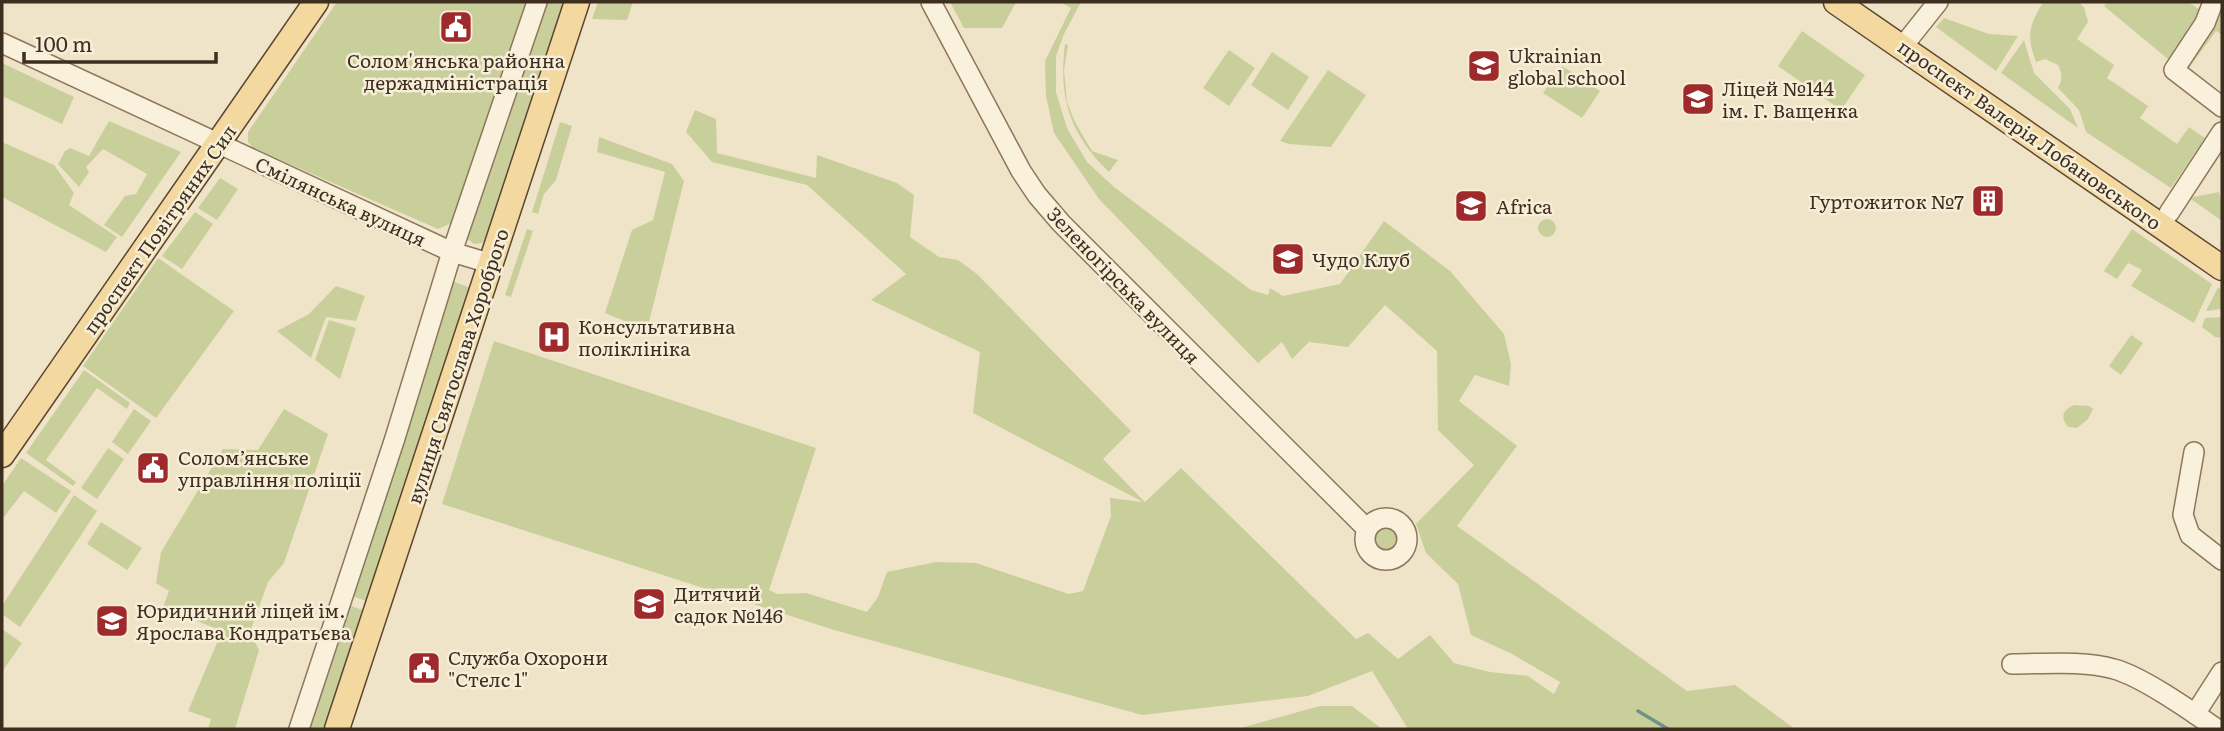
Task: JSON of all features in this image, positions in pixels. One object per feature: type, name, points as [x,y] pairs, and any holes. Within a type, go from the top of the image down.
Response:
[{"type":"main road","name":"проспект Повітряних Сил","points":[[2,455],[316,2]]},
{"type":"main road","name":"вулиця Святослава Хороброго","points":[[337,729],[578,2]]},
{"type":"main road","name":"проспект Валерія Лобановського","points":[[1836,2],[1907,42],[2222,248]]},
{"type":"main road","name":"проспект Валерія Лобановського","points":[[1860,2],[1907,42],[2222,268]]},
{"type":"street","name":"вулиця Святослава Хороброго","points":[[299,729],[395,438],[452,252],[537,2]]},
{"type":"street","name":"Зеленогірська вулиця","points":[[931,2],[1021,171],[1037,195],[1061,223],[1367,530]]},
{"type":"street","points":[[1907,42],[1938,2]]},
{"type":"street","points":[[2213,2],[2205,23],[2174,70],[2222,107]]},
{"type":"street","name":"Смілянська вулиця","points":[[2,43],[452,252],[492,264]]},
{"type":"street","points":[[2169,213],[2222,132]]},
{"type":"street","points":[[2194,452],[2183,515],[2190,535],[2222,561]]},
{"type":"street","points":[[2012,664],[2064,663],[2113,668],[2130,675],[2217,729]]},
{"type":"street","points":[[2194,714],[2222,672]]},
{"type":"green space","points":[[337,2],[527,2],[454,222],[438,229],[253,148],[248,142],[248,132]]},
{"type":"green space","points":[[541,2],[566,2],[487,236],[482,243],[474,244],[466,238]]},
{"type":"green space","points":[[598,2],[633,2],[627,20],[592,19]]},
{"type":"green space","points":[[950,2],[1016,2],[1002,28],[964,28]]},
{"type":"green space","points":[[1060,2],[1081,2],[1056,56],[1056,92],[1067,128],[1087,162],[1114,187],[1251,290],[1268,295],[1270,288],[1283,296],[1340,284],[1384,221],[1450,271],[1504,334],[1511,364],[1509,386],[1475,375],[1459,401],[1517,446],[1457,526],[1687,691],[1735,685],[1795,729],[1408,729],[1372,671],[1308,696],[1142,715],[834,630],[442,504],[494,341],[816,448],[769,590],[778,594],[806,593],[867,612],[878,597],[887,572],[936,562],[976,563],[1069,594],[1083,591],[1111,516],[1110,498],[1143,502],[973,413],[980,352],[871,300],[906,274],[807,185],[712,162],[686,132],[695,110],[716,119],[717,153],[816,178],[817,155],[897,183],[914,195],[910,237],[939,257],[958,260],[977,274],[1131,431],[1103,459],[1145,502],[1181,468],[1356,639],[1368,633],[1398,659],[1430,635],[1454,663],[1490,672],[1528,676],[1554,694],[1560,682],[1512,654],[1471,635],[1458,584],[1426,553],[1416,524],[1474,465],[1438,430],[1437,351],[1385,305],[1348,347],[1309,342],[1292,359],[1282,342],[1258,363],[1099,199],[1054,133],[1046,96],[1045,61],[1071,8]]},
{"type":"green space","points":[[2043,2],[2078,2],[2084,7],[2088,22],[2077,39],[2114,65],[2107,78],[2148,106],[2140,118],[2177,144],[2189,127],[2205,138],[2171,188],[2086,132],[2079,110],[2058,88],[2061,76],[2058,65],[2045,59],[2036,62],[2030,31]]},
{"type":"green space","points":[[2107,2],[2188,2],[2202,11],[2174,64],[2104,6]]},
{"type":"green space","points":[[2222,2],[2222,35],[2216,31],[2186,72],[2180,67]]},
{"type":"green space","points":[[1944,18],[1989,34],[2018,36],[1996,71],[1936,27]]},
{"type":"green space","points":[[1802,31],[1865,75],[1841,110],[1778,66]]},
{"type":"green space","points":[[2024,40],[2034,73],[2070,109],[2078,128],[2001,73]]},
{"type":"green space","points":[[1065,44],[1068,45],[1064,70],[1067,102],[1063,81]]},
{"type":"green space","points":[[1229,50],[1255,68],[1229,106],[1203,88]]},
{"type":"green space","points":[[1272,52],[1309,77],[1288,110],[1251,85]]},
{"type":"green space","points":[[2,63],[74,97],[62,124],[2,96]]},
{"type":"green space","points":[[1562,66],[1600,91],[1582,118],[1543,93]]},
{"type":"green space","points":[[1328,70],[1366,95],[1331,147],[1280,141]]},
{"type":"green space","points":[[1067,102],[1092,151],[1118,160],[1109,172],[1085,144],[1076,129]]},
{"type":"green space","points":[[109,121],[181,152],[122,237],[104,225],[125,196],[136,194],[147,174],[103,149],[86,167],[89,172],[79,187],[58,164],[65,151],[70,148],[89,156]]},
{"type":"green space","points":[[560,122],[572,126],[556,180],[544,194],[538,214],[532,212]]},
{"type":"green space","points":[[599,137],[672,164],[684,181],[647,330],[605,313],[632,230],[653,220],[665,172],[597,152]]},
{"type":"green space","points":[[2,142],[54,165],[74,193],[69,205],[117,237],[106,252],[2,197]]},
{"type":"green space","points":[[220,178],[238,189],[217,220],[198,208]]},
{"type":"green space","points":[[2219,192],[2222,206],[2222,221],[2191,199]]},
{"type":"green space","points":[[195,212],[213,224],[182,269],[162,256]]},
{"type":"green space","points":[[1543,219],[1551,219],[1556,228],[1554,235],[1543,237],[1538,232],[1538,224]]},
{"type":"green space","points":[[527,229],[533,231],[511,297],[505,295]]},
{"type":"green space","points":[[2132,229],[2212,284],[2194,323],[2131,286],[2142,270],[2128,263],[2117,279],[2104,271]]},
{"type":"green space","points":[[158,258],[234,311],[156,418],[83,366]]},
{"type":"green space","points":[[452,281],[474,289],[372,603],[349,595]]},
{"type":"green space","points":[[336,286],[365,296],[356,321],[326,317],[311,358],[277,331],[309,314]]},
{"type":"green space","points":[[2218,287],[2222,290],[2222,309],[2206,311]]},
{"type":"green space","points":[[2222,317],[2222,338],[2215,337],[2202,327],[2205,318]]},
{"type":"green space","points":[[329,320],[356,328],[340,379],[315,360]]},
{"type":"green space","points":[[2131,335],[2143,343],[2121,375],[2109,366]]},
{"type":"green space","points":[[84,370],[130,403],[127,409],[97,388],[46,460],[76,482],[73,486],[26,453]]},
{"type":"green space","points":[[2074,405],[2089,406],[2093,409],[2088,419],[2077,428],[2068,427],[2063,417],[2067,409]]},
{"type":"green space","points":[[134,409],[151,421],[128,454],[112,442]]},
{"type":"green space","points":[[284,409],[328,434],[284,563],[268,582],[250,632],[259,650],[235,729],[208,729],[211,719],[188,711],[222,631],[163,607],[169,591],[156,583],[161,552],[223,449],[258,450]]},
{"type":"green space","points":[[108,448],[124,459],[97,499],[81,488]]},
{"type":"green space","points":[[21,458],[71,491],[56,513],[24,491],[4,517],[2,516],[2,486]]},
{"type":"green space","points":[[74,495],[97,511],[20,627],[2,614],[2,606]]},
{"type":"green space","points":[[101,522],[142,548],[127,570],[87,544]]},
{"type":"green space","points":[[1387,522],[1399,527],[1404,539],[1399,551],[1387,556],[1375,551],[1370,539],[1375,527]]},
{"type":"green space","points":[[346,604],[368,612],[330,729],[304,729]]},
{"type":"green space","points":[[2,629],[22,643],[2,672]]},
{"type":"green space","points":[[1320,706],[1352,706],[1382,729],[1237,729]]},
{"type":"waterway","points":[[1638,711],[1668,729]]},
{"type":"place","name":"Солом'янська районна держадміністрація","points":[[456,27]]},
{"type":"place","name":"Ukrainian global school","points":[[1484,66]]},
{"type":"place","name":"Ліцей №144 ім. Г. Ващенка","points":[[1698,99]]},
{"type":"place","name":"Гуртожиток №7","points":[[1988,201]]},
{"type":"place","name":"Africa","points":[[1471,206]]},
{"type":"place","name":"Чудо Клуб","points":[[1288,259]]},
{"type":"place","name":"Консультативна поліклініка","points":[[554,337]]},
{"type":"place","name":"Соломʼянське управління поліції","points":[[153,468]]},
{"type":"place","name":"Дитячий садок №146","points":[[649,604]]},
{"type":"place","name":"Юридичний ліцей ім. Ярослава Кондратьєва","points":[[112,621]]},
{"type":"place","name":"Служба Охорони \"Стелс 1\"","points":[[424,668]]}]
